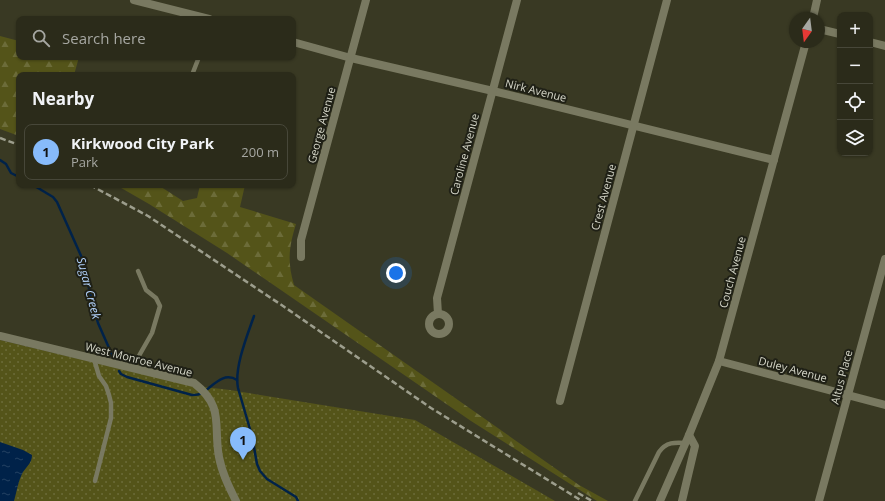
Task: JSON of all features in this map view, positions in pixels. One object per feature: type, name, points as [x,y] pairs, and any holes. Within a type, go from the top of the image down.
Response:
[{"type":"street","points":[[134,0],[197,16]]},
{"type":"street","name":"George Avenue","points":[[301,257],[301,240],[366,0]]},
{"type":"street","name":"Caroline Avenue","points":[[438,314],[437,298],[517,0]]},
{"type":"street","name":"Crest Avenue","points":[[560,401],[667,0]]},
{"type":"street","points":[[814,12],[817,0]]},
{"type":"street","points":[[825,30],[837,33]]},
{"type":"street","name":"Nirk Avenue","points":[[296,43],[351,58],[493,90],[774,160]]},
{"type":"street","points":[[873,43],[885,46]]},
{"type":"street","name":"Couch Avenue","points":[[660,501],[719,361],[804,48]]},
{"type":"street","name":"Altus Place","points":[[819,501],[885,259]]},
{"type":"street","name":"West Monroe Avenue","points":[[0,336],[194,384],[202,390],[215,410],[219,455],[222,470],[236,501]]},
{"type":"street","name":"Duley Avenue","points":[[719,361],[885,405]]},
{"type":"street","points":[[682,501],[695,446],[687,439]]},
{"type":"lane","points":[[193,72],[198,60]]},
{"type":"lane","points":[[132,368],[152,333],[160,306],[156,298],[146,290],[138,271]]},
{"type":"lane","points":[[94,359],[99,376],[106,386],[111,403],[111,418],[95,481]]},
{"type":"lane","points":[[634,501],[656,458],[664,446],[687,439]]},
{"type":"green space","points":[[0,36],[16,40],[16,60],[78,60],[75,72],[16,72],[16,135],[0,129]]},
{"type":"green space","points":[[121,188],[163,188],[183,201],[197,198],[199,188],[244,188],[240,207],[296,224],[290,254],[290,269],[294,285],[579,485],[608,501],[597,501],[471,421],[227,253]]},
{"type":"green space","points":[[0,340],[188,385],[230,390],[415,420],[555,501],[0,501]]},
{"type":"water","points":[[0,442],[23,450],[32,455],[30,462],[20,479],[14,501],[0,501]]},
{"type":"waterway","name":"Sugar Creek","points":[[0,160],[6,164],[11,173],[16,176]]},
{"type":"waterway","name":"Sugar Creek","points":[[38,188],[53,197],[57,202],[82,258],[98,323],[113,357]]},
{"type":"waterway","name":"Sugar Creek","points":[[254,316],[239,362],[237,380],[238,388],[252,436],[257,464],[260,471],[267,479],[296,497],[298,501]]},
{"type":"waterway","name":"Sugar Creek","points":[[119,371],[127,377],[192,395],[201,394],[218,381],[227,377],[237,380]]},
{"type":"railway","points":[[0,138],[16,144]]},
{"type":"railway","points":[[96,188],[148,216],[283,306],[431,408],[582,501]]},
{"type":"railway","points":[[578,493],[592,501]]},
{"type":"place","name":"Kirkwood City Park","points":[[243,460]]}]
